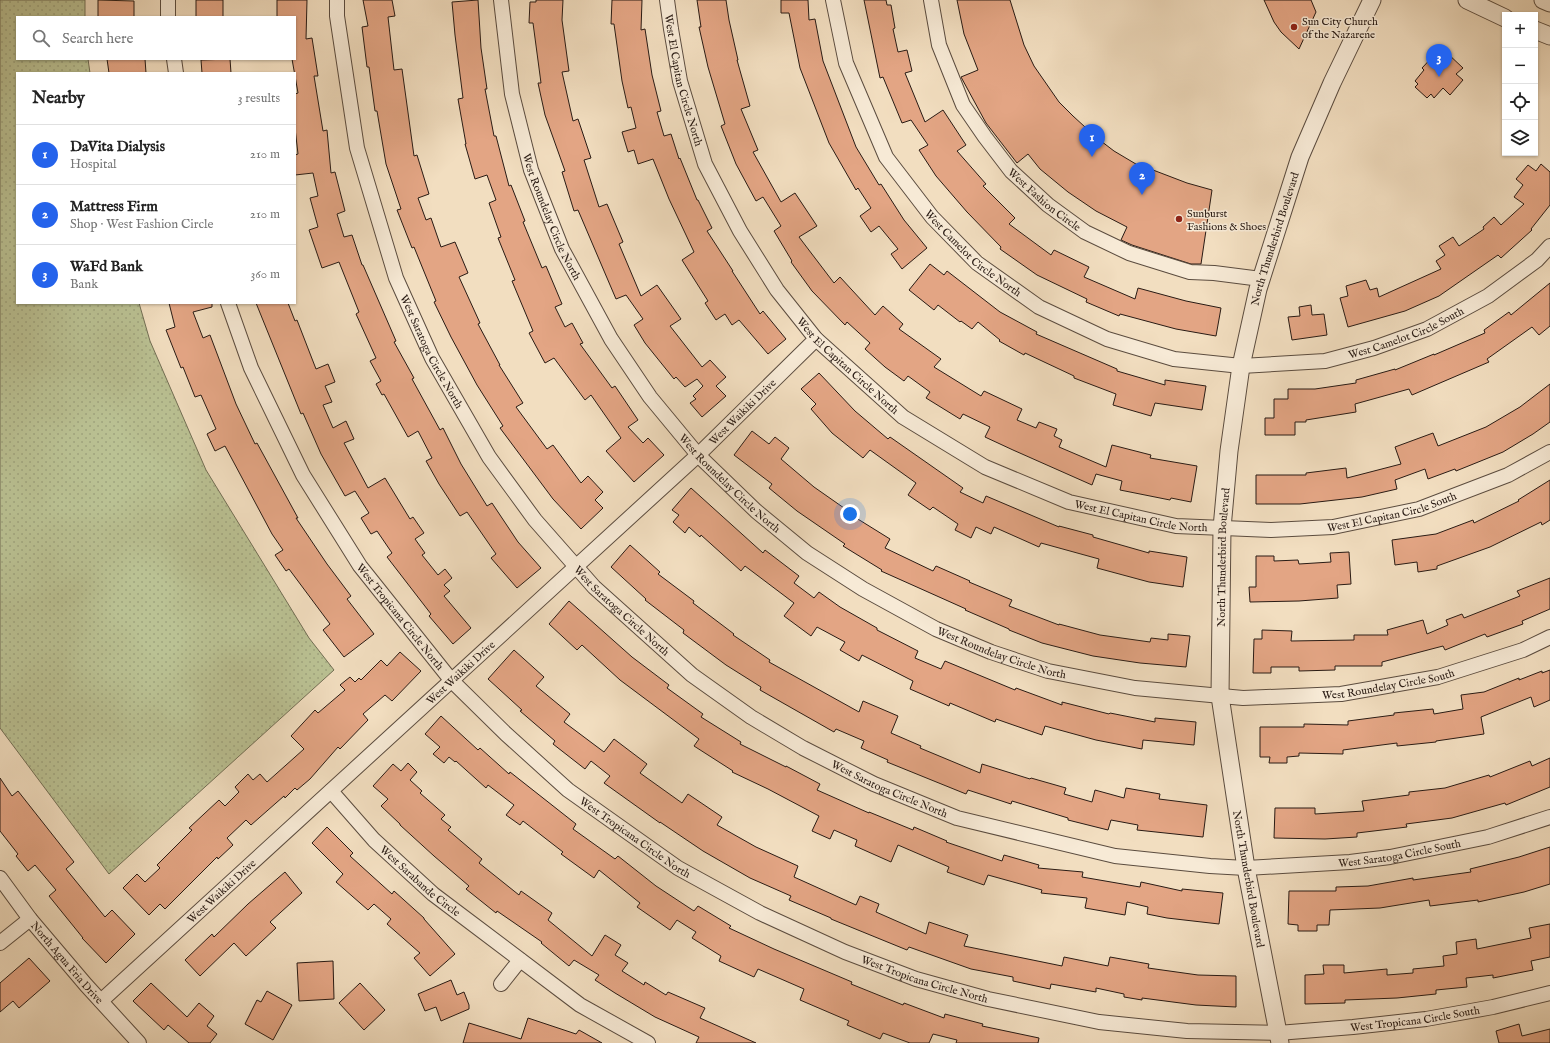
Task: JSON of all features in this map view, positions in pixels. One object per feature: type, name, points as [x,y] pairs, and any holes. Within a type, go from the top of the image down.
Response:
[{"type":"street","points":[[168,0],[168,16]]},
{"type":"street","name":"West Saratoga Circle North","points":[[337,0],[336,16],[357,148],[396,278],[432,358],[489,457],[535,520],[594,588],[692,675],[751,717],[796,744],[874,784],[957,818],[1115,856],[1210,866],[1246,868]]},
{"type":"street","name":"West Roundelay Circle North","points":[[501,0],[512,94],[531,170],[562,249],[611,339],[650,397],[698,455],[756,511],[807,553],[863,589],[936,629],[991,652],[1048,671],[1136,688],[1220,696]]},
{"type":"street","name":"West El Capitan Circle North","points":[[667,0],[680,81],[705,164],[740,231],[776,290],[816,339],[903,417],[985,468],[1069,502],[1176,526],[1222,528]]},
{"type":"street","name":"West Camelot Circle North","points":[[833,0],[846,63],[886,157],[932,217],[977,263],[1039,308],[1107,340],[1174,359],[1240,366]]},
{"type":"street","name":"West Fashion Circle","points":[[931,0],[939,45],[964,106],[1011,171],[1048,205],[1085,232],[1129,253],[1190,272],[1214,273],[1261,279]]},
{"type":"street","name":"North Thunderbird Boulevard","points":[[1279,1038],[1246,868],[1220,696],[1222,528],[1229,451],[1240,366],[1261,279],[1300,157],[1332,82],[1372,0]]},
{"type":"street","points":[[1467,0],[1502,17]]},
{"type":"street","points":[[1544,0],[1550,2]]},
{"type":"street","points":[[1538,31],[1550,36]]},
{"type":"street","points":[[174,60],[176,72]]},
{"type":"street","name":"West Camelot Circle South","points":[[1240,366],[1325,361],[1374,348],[1427,329],[1488,296],[1537,260],[1550,246]]},
{"type":"street","name":"West Tropicana Circle North","points":[[228,304],[252,368],[303,475],[360,566],[451,680],[506,734],[568,790],[620,828],[678,868],[760,913],[845,952],[916,979],[988,999],[1099,1022],[1279,1038]]},
{"type":"street","name":"West Waikiki Drive","points":[[101,1001],[698,455],[816,339]]},
{"type":"street","name":"West El Capitan Circle South","points":[[1222,528],[1271,530],[1333,527],[1419,509],[1508,475],[1550,452]]},
{"type":"street","name":"West Roundelay Circle South","points":[[1220,696],[1243,698],[1341,694],[1438,677],[1523,650],[1550,637]]},
{"type":"street","name":"West Sarabande Circle","points":[[331,791],[374,840],[433,894],[580,1005],[648,1043]]},
{"type":"street","name":"West Saratoga Circle South","points":[[1246,868],[1350,862],[1390,857],[1488,837],[1550,817]]},
{"type":"street","name":"North Agua Fria Drive","points":[[0,878],[30,919],[139,1043]]},
{"type":"street","points":[[0,943],[30,919]]},
{"type":"street","points":[[501,984],[520,960]]},
{"type":"street","name":"West Tropicana Circle South","points":[[1279,1038],[1353,1027],[1426,1020],[1493,1007],[1550,992]]},
{"type":"green space","points":[[0,0],[85,0],[85,16],[16,16],[16,60],[88,60],[90,72],[16,72],[16,304],[139,304],[150,341],[206,470],[309,638],[334,670],[109,874],[0,728]]},
{"type":"building","points":[[98,0],[134,1],[134,16],[98,16]]},
{"type":"building","points":[[196,0],[223,0],[223,16],[196,16]]},
{"type":"building","points":[[277,0],[307,0],[306,39],[312,38],[318,76],[314,76],[323,131],[327,130],[331,173],[335,172],[345,211],[337,214],[344,237],[352,235],[362,265],[396,341],[394,342],[440,430],[443,428],[461,464],[487,506],[492,503],[518,542],[541,568],[517,588],[491,558],[496,554],[467,512],[460,516],[439,484],[426,461],[432,458],[418,431],[408,437],[384,394],[382,395],[376,384],[381,381],[370,361],[376,358],[356,314],[359,312],[339,262],[322,268],[309,230],[318,227],[310,198],[318,196],[313,173],[296,175],[296,155],[298,154],[296,137],[296,94],[298,93],[296,72],[294,72],[292,60],[296,60],[296,16],[277,16]]},
{"type":"building","points":[[363,0],[392,0],[395,16],[388,17],[394,70],[402,69],[414,156],[417,155],[429,194],[418,198],[426,220],[431,218],[441,247],[455,242],[468,273],[459,277],[480,323],[478,324],[499,365],[523,403],[516,407],[547,449],[553,445],[581,483],[588,476],[603,492],[595,500],[603,508],[581,529],[553,499],[500,428],[503,426],[477,385],[434,302],[436,301],[397,210],[401,209],[386,164],[377,111],[375,111],[369,67],[367,67],[362,27],[368,26]]},
{"type":"building","points":[[478,0],[481,48],[487,89],[485,89],[494,136],[496,136],[509,186],[511,185],[525,221],[523,222],[542,268],[546,266],[562,304],[555,307],[565,327],[572,323],[583,343],[580,344],[612,388],[615,386],[638,420],[628,427],[643,443],[648,438],[664,455],[634,482],[606,451],[621,438],[591,395],[585,400],[554,358],[545,363],[529,333],[533,331],[512,281],[515,280],[498,238],[501,237],[489,203],[496,200],[487,175],[475,179],[465,144],[458,99],[463,98],[452,2]]},
{"type":"building","points":[[536,0],[563,0],[562,20],[569,71],[562,72],[573,121],[578,119],[591,158],[584,160],[599,207],[607,204],[623,242],[619,244],[641,296],[657,285],[681,319],[670,326],[702,367],[710,360],[726,377],[716,386],[726,396],[702,417],[690,403],[696,399],[693,396],[703,386],[697,379],[685,387],[676,377],[674,379],[645,343],[634,325],[643,319],[626,295],[616,299],[578,210],[574,211],[562,172],[565,171],[545,115],[538,83],[541,83],[533,23],[529,23],[530,2],[536,2]]},
{"type":"building","points":[[612,0],[642,0],[641,30],[645,29],[652,75],[661,111],[657,112],[664,136],[671,134],[679,159],[680,158],[697,200],[712,228],[707,231],[760,314],[763,311],[786,339],[768,354],[739,320],[732,325],[725,314],[716,320],[705,303],[708,301],[682,260],[694,252],[669,199],[653,159],[638,164],[634,150],[628,152],[622,132],[636,128],[631,107],[628,108],[622,81],[614,24],[611,24]]},
{"type":"building","points":[[697,0],[726,0],[737,60],[750,106],[741,109],[758,150],[753,152],[781,202],[795,193],[817,226],[799,237],[834,283],[840,277],[875,315],[883,306],[903,324],[899,329],[941,359],[934,367],[981,396],[984,391],[1022,409],[1017,420],[1036,428],[1039,422],[1057,429],[1054,436],[1062,440],[1059,447],[1106,467],[1112,445],[1151,455],[1150,458],[1197,466],[1191,502],[1171,498],[1170,500],[1120,490],[1122,481],[1096,474],[1092,485],[985,437],[990,427],[963,414],[960,419],[926,398],[930,392],[908,376],[904,381],[885,367],[865,349],[870,343],[847,322],[845,325],[812,291],[791,262],[792,261],[774,231],[781,226],[763,197],[756,201],[736,164],[721,126],[725,124],[708,67],[699,27],[701,27]]},
{"type":"building","points":[[781,0],[808,0],[809,20],[815,19],[823,61],[856,147],[879,185],[881,184],[904,220],[927,248],[902,269],[891,254],[898,249],[879,226],[871,232],[860,216],[871,208],[858,188],[856,190],[829,143],[800,68],[789,13],[781,13]]},
{"type":"building","points":[[864,0],[886,0],[887,5],[891,5],[895,28],[893,29],[898,52],[907,50],[912,71],[905,73],[925,122],[943,110],[966,145],[957,151],[986,184],[983,186],[1015,218],[1009,224],[1051,255],[1054,250],[1089,267],[1084,277],[1135,299],[1138,288],[1186,301],[1221,308],[1216,336],[1176,329],[1120,314],[1119,316],[1086,302],[1087,299],[1037,275],[1000,249],[1001,247],[967,212],[936,176],[919,150],[928,145],[911,120],[902,123],[883,77],[880,78]]},
{"type":"building","points":[[957,0],[1010,0],[1024,45],[1034,66],[1059,102],[1073,116],[1114,151],[1151,173],[1153,170],[1187,183],[1212,190],[1201,264],[1191,264],[1121,240],[1127,227],[1096,211],[1068,192],[1040,169],[1028,154],[1017,163],[986,123],[961,77],[978,70],[964,34]]},
{"type":"building","name":"Sun City Church of the Nazarene","points":[[1264,0],[1311,0],[1316,12],[1299,49],[1281,32],[1274,22]]},
{"type":"building","points":[[1437,52],[1441,57],[1446,52],[1463,68],[1456,74],[1463,80],[1450,95],[1443,88],[1434,98],[1431,94],[1427,98],[1415,87],[1418,84],[1415,81],[1424,70],[1422,68]]},
{"type":"building","points":[[107,60],[145,60],[146,72],[109,72]]},
{"type":"building","points":[[201,60],[230,60],[231,72],[202,72]]},
{"type":"building","points":[[1541,164],[1550,172],[1550,205],[1531,229],[1532,230],[1501,258],[1498,255],[1439,296],[1405,311],[1348,327],[1340,298],[1348,296],[1346,286],[1366,280],[1370,290],[1377,288],[1379,297],[1441,269],[1436,261],[1445,255],[1439,246],[1453,237],[1459,246],[1484,229],[1483,227],[1494,217],[1501,225],[1524,204],[1514,197],[1523,185],[1516,179],[1528,165],[1536,171]]},
{"type":"building","points":[[930,264],[944,275],[947,271],[1000,312],[1037,332],[1036,334],[1117,369],[1117,371],[1165,385],[1165,380],[1206,386],[1202,410],[1155,403],[1151,416],[1113,405],[1116,394],[1074,378],[1074,376],[1025,353],[1024,355],[999,341],[1000,340],[978,322],[972,329],[961,321],[960,322],[938,305],[934,310],[909,290]]},
{"type":"building","points":[[1550,283],[1550,326],[1539,335],[1532,327],[1487,359],[1489,362],[1412,395],[1409,389],[1355,404],[1356,412],[1306,420],[1306,422],[1295,422],[1295,435],[1265,435],[1265,418],[1274,418],[1274,399],[1288,399],[1288,389],[1315,389],[1356,383],[1356,380],[1395,370],[1434,355],[1485,333],[1484,330],[1509,312],[1511,315]]},
{"type":"building","points":[[169,304],[212,304],[212,307],[193,312],[203,338],[210,335],[236,404],[255,444],[257,443],[298,518],[296,518],[351,596],[347,599],[374,634],[344,657],[323,630],[330,624],[289,569],[286,571],[275,555],[283,550],[272,534],[225,446],[215,451],[207,434],[216,429],[201,395],[195,397],[183,367],[181,368],[166,330],[175,327]]},
{"type":"building","points":[[256,304],[288,304],[295,321],[297,320],[316,369],[328,364],[335,382],[325,386],[332,402],[323,405],[333,428],[346,421],[354,439],[344,443],[368,488],[385,478],[410,519],[413,517],[424,533],[415,539],[425,553],[422,555],[438,575],[445,569],[452,578],[444,585],[450,591],[444,596],[471,628],[453,644],[429,616],[431,614],[387,557],[392,553],[377,531],[371,534],[361,518],[369,513],[355,491],[345,496],[321,454],[303,413],[301,414]]},
{"type":"building","points":[[1311,305],[1312,315],[1324,314],[1327,335],[1292,340],[1288,317],[1300,316],[1299,307]]},
{"type":"building","points":[[819,373],[855,411],[888,439],[890,437],[963,488],[960,492],[983,503],[986,496],[1059,527],[1093,535],[1093,537],[1149,553],[1149,551],[1187,557],[1183,587],[1149,582],[1097,568],[1099,559],[1041,543],[1039,547],[994,527],[991,534],[976,527],[971,538],[955,530],[958,524],[933,507],[930,510],[908,495],[916,483],[870,450],[863,458],[832,433],[811,409],[816,404],[801,389]]},
{"type":"building","points":[[1550,384],[1550,422],[1503,452],[1456,471],[1455,469],[1428,479],[1425,469],[1395,480],[1397,489],[1362,497],[1300,504],[1256,504],[1256,475],[1306,475],[1306,473],[1346,468],[1347,478],[1401,464],[1395,447],[1433,433],[1438,446],[1486,427],[1520,407]]},
{"type":"building","points":[[752,431],[769,444],[775,437],[789,448],[781,459],[814,487],[854,515],[853,516],[890,539],[885,548],[933,571],[936,566],[970,581],[969,582],[1012,600],[1009,606],[1059,625],[1100,635],[1150,642],[1151,638],[1168,640],[1168,634],[1190,636],[1186,667],[1140,663],[1093,656],[1042,643],[1009,630],[881,571],[882,570],[843,546],[845,544],[797,511],[769,488],[772,484],[734,455]]},
{"type":"building","points":[[1550,480],[1550,520],[1542,525],[1541,522],[1490,547],[1437,566],[1437,569],[1418,572],[1417,562],[1395,565],[1392,540],[1436,534],[1473,520],[1474,523],[1519,501],[1518,500]]},
{"type":"building","points":[[691,488],[763,553],[765,550],[799,576],[794,583],[814,598],[819,592],[840,607],[877,628],[877,630],[918,651],[915,658],[941,669],[945,661],[1015,690],[1016,688],[1062,705],[1062,702],[1109,714],[1155,722],[1155,718],[1196,722],[1194,745],[1143,740],[1142,749],[1096,740],[1045,726],[1042,735],[996,719],[995,722],[950,703],[949,706],[910,689],[913,681],[862,655],[859,661],[840,650],[845,642],[817,627],[811,636],[784,616],[794,603],[745,566],[741,571],[701,535],[700,537],[689,527],[685,533],[673,522],[679,515],[672,510]]},
{"type":"building","points":[[630,545],[660,572],[658,574],[694,601],[693,603],[734,634],[733,635],[770,660],[769,662],[859,712],[863,701],[898,716],[891,733],[921,746],[920,748],[980,773],[982,764],[1030,779],[1031,778],[1066,788],[1064,794],[1092,802],[1095,790],[1124,798],[1126,788],[1160,794],[1159,799],[1207,805],[1203,837],[1137,830],[1138,825],[1111,820],[1108,830],[1068,820],[1068,818],[1012,801],[1011,804],[968,790],[966,794],[887,762],[888,760],[861,748],[864,741],[836,729],[834,732],[760,690],[761,687],[726,665],[683,633],[684,630],[645,600],[646,599],[611,567]]},
{"type":"building","points":[[1349,552],[1351,584],[1337,585],[1338,598],[1299,601],[1250,602],[1249,587],[1256,587],[1256,556],[1274,556],[1274,561],[1298,560],[1299,564],[1331,562],[1330,553]]},
{"type":"building","points":[[1550,578],[1550,609],[1522,621],[1523,624],[1487,637],[1485,634],[1445,650],[1443,646],[1382,662],[1382,666],[1335,666],[1335,670],[1299,671],[1299,667],[1271,667],[1271,673],[1253,673],[1254,639],[1262,639],[1262,630],[1292,631],[1291,641],[1354,640],[1354,635],[1388,635],[1387,630],[1423,620],[1427,634],[1448,625],[1446,620],[1462,614],[1464,618],[1520,596],[1517,591]]},
{"type":"building","points":[[569,601],[632,657],[669,685],[667,688],[703,714],[701,717],[741,742],[740,744],[820,784],[817,790],[869,813],[913,830],[914,827],[947,841],[946,842],[1002,861],[1004,855],[1039,865],[1038,868],[1083,872],[1082,877],[1140,887],[1141,882],[1182,891],[1182,889],[1223,893],[1219,924],[1167,918],[1147,914],[1148,907],[1127,902],[1125,915],[1085,908],[1087,898],[1041,893],[1042,890],[988,875],[984,885],[947,872],[949,867],[898,845],[891,862],[855,846],[857,840],[834,830],[830,839],[812,831],[819,816],[732,772],[733,771],[694,746],[699,739],[620,680],[582,645],[577,650],[549,624]]},
{"type":"building","points":[[514,650],[544,677],[536,686],[570,714],[564,722],[604,752],[614,739],[647,764],[640,773],[682,803],[688,794],[722,817],[717,825],[756,847],[798,866],[794,877],[856,905],[860,896],[879,904],[876,912],[926,934],[929,922],[968,935],[964,946],[1062,966],[1064,957],[1108,966],[1110,957],[1149,964],[1148,968],[1198,975],[1236,976],[1236,1007],[1196,1005],[1142,998],[1142,1000],[1124,997],[1124,994],[1096,988],[1096,992],[1051,984],[1050,989],[1013,981],[1013,977],[971,969],[909,947],[907,950],[789,900],[791,896],[750,878],[703,851],[660,823],[604,783],[610,776],[591,761],[585,769],[553,744],[555,741],[520,711],[522,710],[488,679]]},
{"type":"building","points":[[400,652],[421,671],[392,701],[385,695],[363,714],[368,720],[340,749],[338,747],[310,779],[297,790],[295,788],[285,798],[284,796],[251,825],[246,820],[227,838],[233,845],[218,859],[217,857],[165,909],[160,904],[149,915],[123,888],[137,874],[145,882],[160,868],[157,865],[192,830],[189,828],[219,800],[225,806],[239,792],[235,787],[248,774],[253,780],[260,774],[267,782],[304,749],[291,736],[315,710],[318,713],[345,690],[340,685],[350,677],[355,682],[359,678],[361,680],[381,660],[387,666]]},
{"type":"building","points":[[1550,670],[1550,700],[1534,707],[1531,697],[1481,717],[1484,734],[1436,742],[1397,746],[1397,743],[1343,750],[1343,754],[1299,753],[1299,756],[1287,757],[1287,763],[1269,763],[1270,757],[1260,757],[1260,727],[1304,727],[1304,724],[1348,725],[1348,721],[1394,715],[1394,713],[1433,709],[1434,714],[1463,709],[1461,695],[1484,692],[1519,678],[1519,680],[1542,671],[1542,673]]},
{"type":"building","points":[[441,716],[478,750],[480,748],[509,774],[510,772],[576,824],[573,829],[615,859],[618,856],[656,886],[694,911],[698,906],[731,926],[729,928],[852,982],[851,984],[903,1005],[904,1003],[944,1018],[945,1014],[983,1024],[982,1026],[1039,1038],[1038,1043],[956,1043],[957,1040],[933,1034],[929,1043],[910,1043],[883,1033],[880,1039],[847,1025],[849,1021],[800,1000],[804,989],[758,969],[754,977],[719,961],[721,956],[692,938],[696,932],[677,920],[670,930],[637,907],[640,903],[599,870],[594,878],[561,854],[563,852],[523,821],[520,825],[506,815],[514,805],[488,785],[486,788],[456,761],[455,762],[449,757],[444,763],[433,754],[440,747],[425,734]]},
{"type":"building","points":[[1550,758],[1550,787],[1506,805],[1505,803],[1452,818],[1406,824],[1407,827],[1357,833],[1357,837],[1325,839],[1274,838],[1275,808],[1315,808],[1315,814],[1364,811],[1362,801],[1409,795],[1409,792],[1445,788],[1489,775],[1490,777],[1530,761],[1532,766]]},
{"type":"building","points":[[408,763],[417,772],[410,780],[422,791],[420,793],[445,815],[441,819],[451,827],[448,830],[482,859],[479,863],[519,895],[521,891],[552,913],[548,920],[592,956],[605,935],[621,945],[615,955],[628,963],[622,971],[644,985],[645,982],[666,995],[668,992],[705,1008],[700,1018],[756,1043],[696,1043],[699,1037],[655,1017],[615,993],[595,980],[599,975],[574,960],[569,966],[541,943],[542,942],[497,911],[496,913],[466,889],[469,886],[434,856],[381,806],[388,799],[373,786],[393,764],[401,771]]},
{"type":"building","points":[[0,778],[12,796],[18,791],[74,862],[66,869],[105,917],[112,910],[135,934],[106,963],[82,938],[49,896],[56,890],[35,865],[28,871],[16,856],[18,854],[0,831]]},
{"type":"building","points":[[327,827],[353,853],[350,856],[392,894],[394,891],[424,918],[455,954],[430,976],[414,958],[420,953],[387,924],[391,919],[374,904],[368,910],[336,882],[343,874],[312,843]]},
{"type":"building","points":[[1550,847],[1550,884],[1524,892],[1478,902],[1478,900],[1430,906],[1429,900],[1380,908],[1330,910],[1329,925],[1317,925],[1317,931],[1298,931],[1298,925],[1288,924],[1289,891],[1336,891],[1336,887],[1368,886],[1413,878],[1413,880],[1471,872],[1470,869],[1519,857]]},
{"type":"building","points":[[285,872],[302,893],[270,922],[276,928],[246,956],[234,943],[200,976],[185,960],[212,934],[214,937],[248,904]]},
{"type":"building","points":[[1550,924],[1550,957],[1531,961],[1533,970],[1493,978],[1493,975],[1466,978],[1467,987],[1436,990],[1436,994],[1397,998],[1345,1000],[1345,1003],[1305,1004],[1305,975],[1324,974],[1323,965],[1344,965],[1344,973],[1387,969],[1387,975],[1413,973],[1413,969],[1444,966],[1443,956],[1457,954],[1456,942],[1476,939],[1477,949],[1531,938],[1529,928]]},
{"type":"building","points":[[29,958],[50,981],[19,1008],[13,1001],[0,1012],[0,983]]},
{"type":"building","points":[[333,961],[334,999],[299,1001],[297,963]]},
{"type":"building","points":[[451,980],[457,995],[464,992],[469,1009],[441,1021],[436,1007],[425,1011],[418,994]]},
{"type":"building","points":[[151,983],[187,1017],[199,1003],[214,1016],[207,1026],[217,1034],[210,1043],[189,1043],[168,1025],[164,1030],[133,1001]]},
{"type":"building","points":[[360,983],[385,1010],[364,1030],[339,1003]]},
{"type":"building","points":[[267,991],[292,1005],[273,1040],[245,1024],[257,1000],[261,1002]]},
{"type":"building","points":[[528,1018],[576,1034],[579,1030],[602,1043],[463,1043],[469,1023],[521,1039]]},
{"type":"building","points":[[1519,1024],[1522,1036],[1550,1029],[1550,1043],[1499,1043],[1496,1031]]},
{"type":"place","name":"Sun City Church of the Nazarene","points":[[1294,27]]},
{"type":"place","name":"WaFd Bank","points":[[1439,77]]},
{"type":"place","name":"DaVita Dialysis","points":[[1092,157]]},
{"type":"place","name":"Mattress Firm","points":[[1142,195]]},
{"type":"place","name":"Sunburst Fashions & Shoes","points":[[1179,219]]}]
